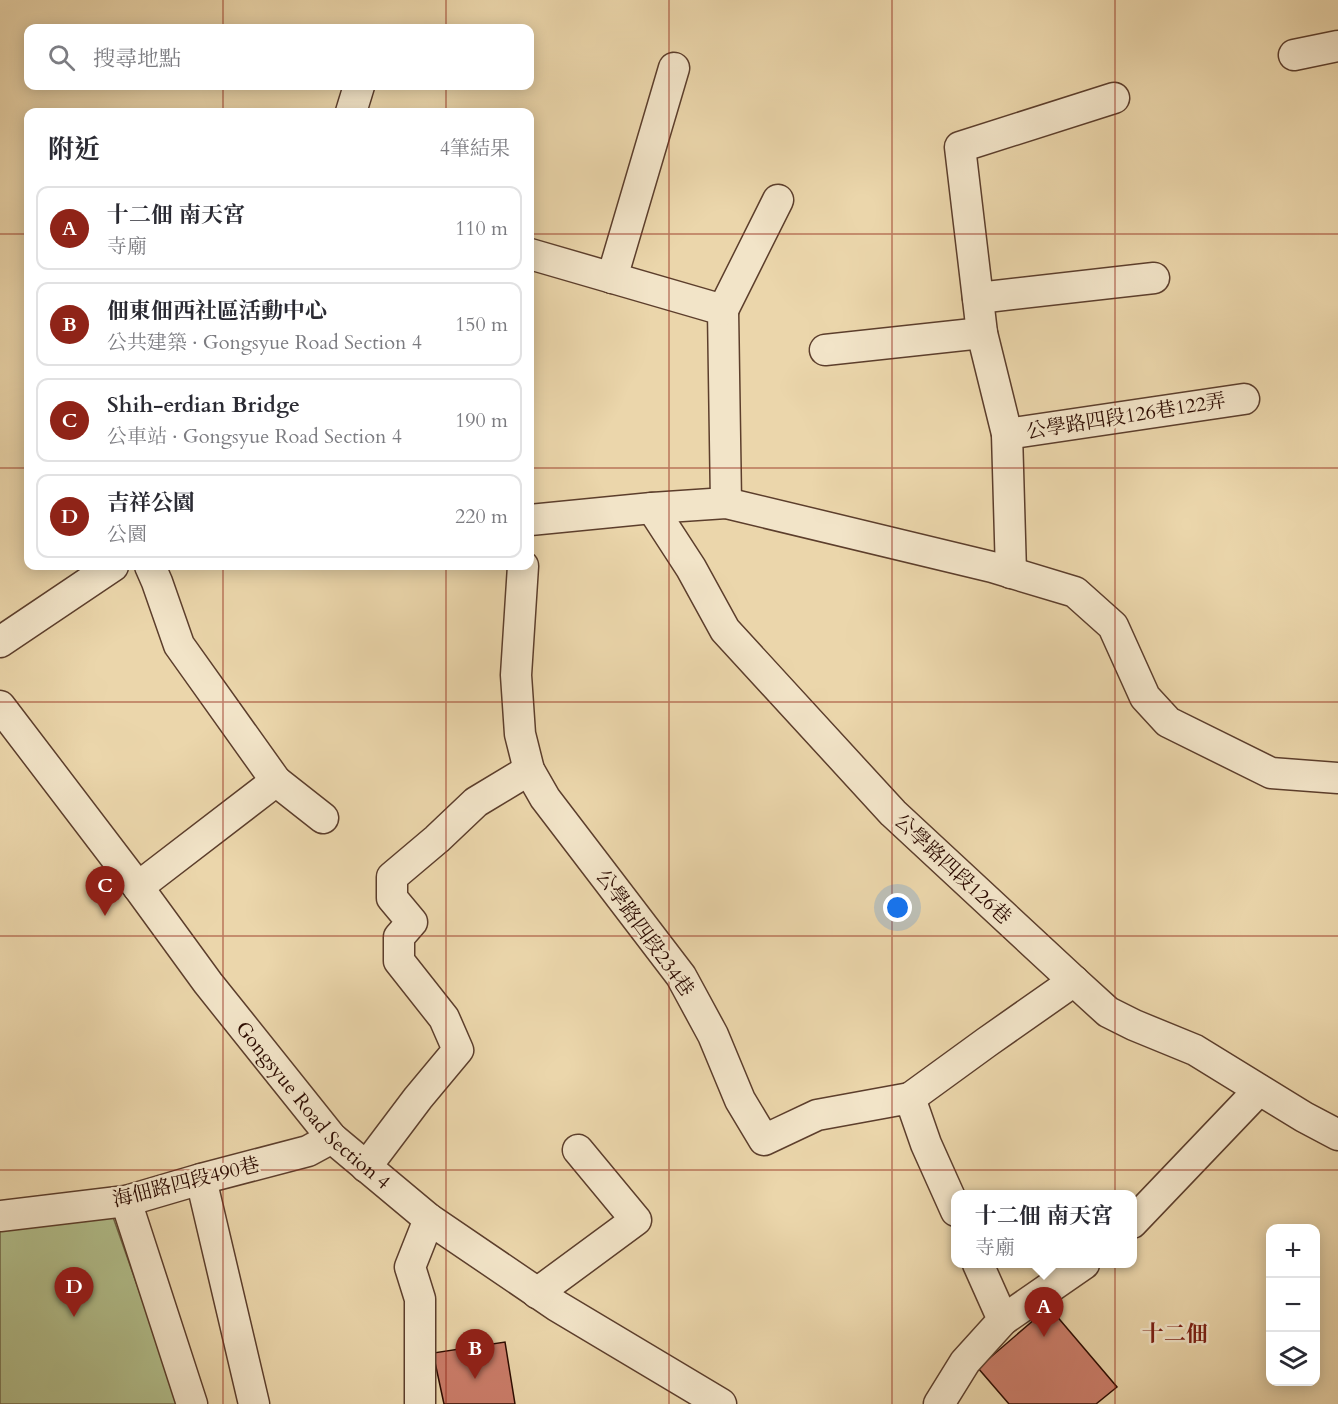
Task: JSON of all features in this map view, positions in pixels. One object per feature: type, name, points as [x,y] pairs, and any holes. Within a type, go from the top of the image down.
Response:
[{"type":"street","points":[[1294,55],[1338,46]]},
{"type":"street","points":[[612,278],[674,68]]},
{"type":"street","points":[[352,108],[358,90]]},
{"type":"street","name":"公學路四段126巷122弄","points":[[1011,573],[1007,434],[982,333],[960,147],[1114,98]]},
{"type":"street","points":[[726,504],[723,310],[778,200]]},
{"type":"street","points":[[534,255],[723,310]]},
{"type":"street","points":[[978,298],[1154,278]]},
{"type":"street","points":[[825,350],[982,333]]},
{"type":"street","name":"公學路四段126巷122弄","points":[[1007,434],[1244,399]]},
{"type":"street","points":[[534,520],[652,508],[726,504],[1011,573],[1075,592],[1113,626],[1145,698],[1168,722],[1271,774],[1338,778]]},
{"type":"street","name":"公學路四段126巷","points":[[652,508],[691,568],[726,630],[893,813],[1074,981],[1108,1012],[1195,1050],[1304,1117],[1338,1135]]},
{"type":"street","points":[[0,642],[107,570]]},
{"type":"street","points":[[152,570],[179,645],[276,782],[323,818]]},
{"type":"street","name":"公學路四段234巷","points":[[522,570],[516,675],[520,734],[529,770],[545,798],[681,976],[713,1035],[740,1100],[764,1140],[817,1115],[910,1098]]},
{"type":"street","name":"Gongsyue Road Section 4","points":[[0,706],[208,982],[332,1138],[429,1219],[557,1306],[710,1401]]},
{"type":"street","points":[[366,1167],[458,1050],[444,1018],[399,961],[399,938],[412,922],[392,898],[392,877],[476,802],[529,770]]},
{"type":"street","points":[[138,887],[276,782]]},
{"type":"street","points":[[951,1200],[926,1144],[910,1098],[1074,981]]},
{"type":"street","points":[[1137,1218],[1260,1090]]},
{"type":"street","name":"海佃路四段490巷","points":[[0,1216],[126,1201],[308,1151],[332,1138]]},
{"type":"street","points":[[537,1293],[636,1220],[578,1150]]},
{"type":"street","points":[[201,1179],[254,1404]]},
{"type":"street","points":[[126,1201],[192,1404]]},
{"type":"street","points":[[420,1404],[420,1299],[410,1267],[429,1219]]},
{"type":"street","points":[[980,1268],[1003,1320]]},
{"type":"street","points":[[939,1404],[965,1362],[1003,1320],[1077,1268]]},
{"type":"green space","points":[[113,1217],[179,1404],[0,1404],[0,1230]]},
{"type":"building","points":[[1049,1307],[1117,1387],[1096,1404],[1009,1404],[978,1368]]},
{"type":"building","points":[[505,1342],[515,1404],[444,1404],[433,1353]]},
{"type":"place","name":"Shih-erdian Bridge","points":[[105,916]]},
{"type":"place","name":"吉祥公園","points":[[74,1317]]},
{"type":"place","name":"十二佃 南天宮","points":[[1044,1337]]},
{"type":"place","name":"佃東佃西社區活動中心","points":[[475,1379]]},
{"type":"district","name":"十二佃","points":[[1175,1334]]}]
